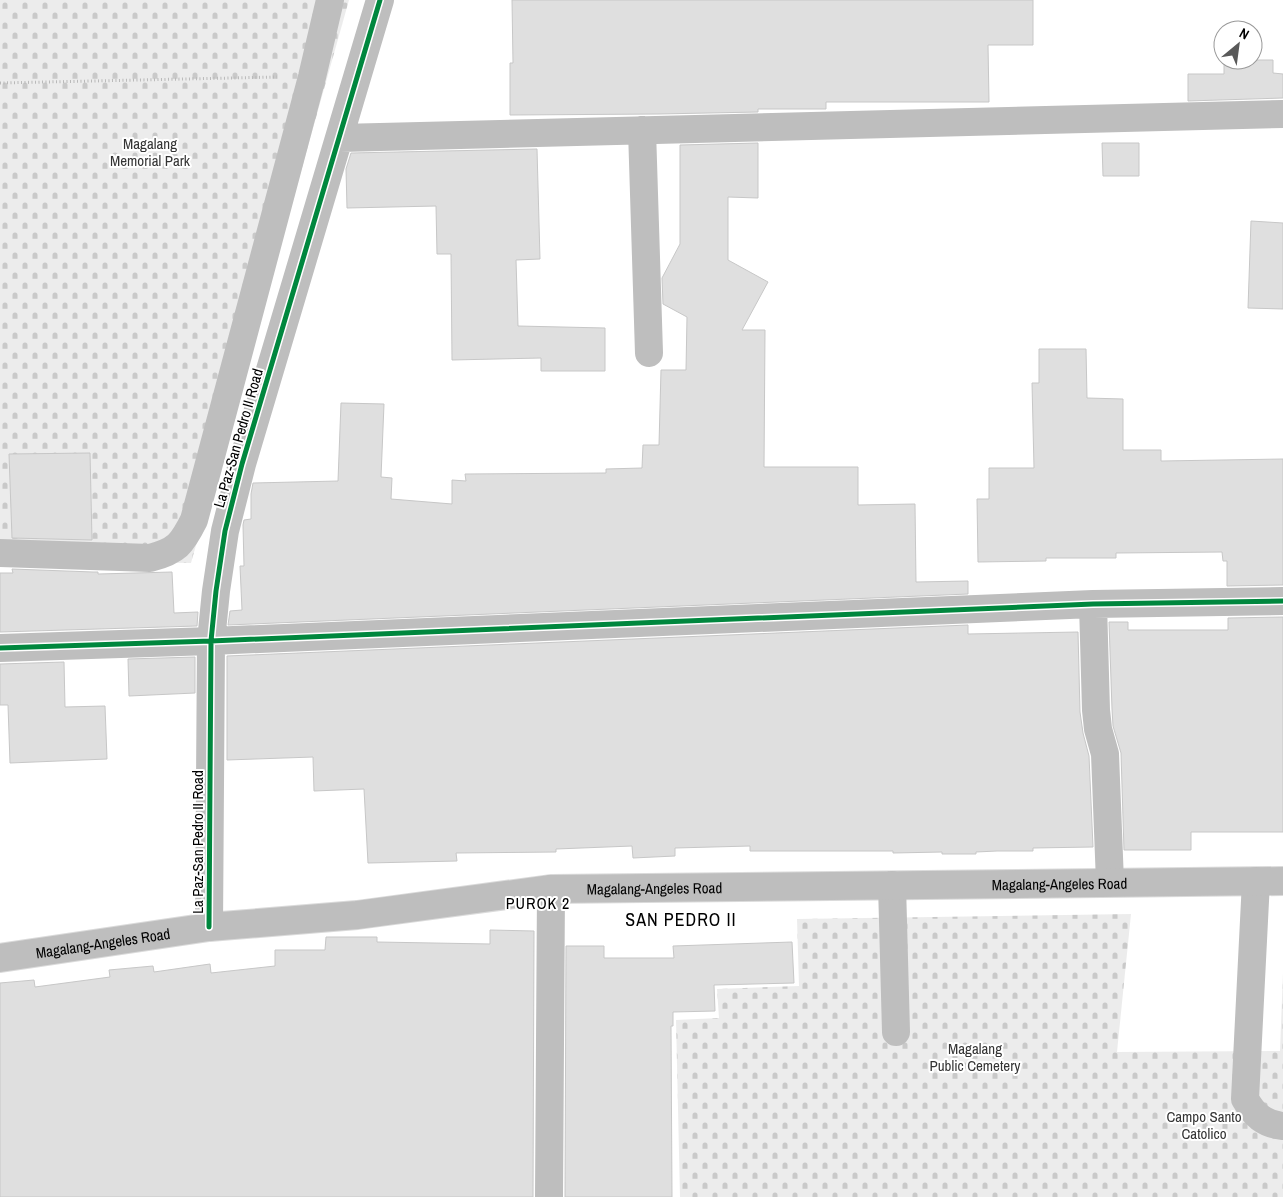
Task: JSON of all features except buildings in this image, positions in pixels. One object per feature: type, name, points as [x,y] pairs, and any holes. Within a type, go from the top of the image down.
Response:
[{"type":"street","points":[[0,553],[150,558],[168,553],[184,539],[194,520],[312,77],[330,0]]},
{"type":"street","name":"La Paz-San Pedro II Road","points":[[209,927],[211,642],[225,531],[380,0]]},
{"type":"street","points":[[340,138],[1283,114]]},
{"type":"street","points":[[642,130],[649,353]]},
{"type":"street","points":[[0,648],[211,642],[1093,604],[1283,601]]},
{"type":"street","points":[[1093,604],[1096,710],[1098,729],[1105,754],[1110,882]]},
{"type":"street","points":[[1256,881],[1245,1099],[1253,1113],[1272,1125],[1283,1126]]},
{"type":"street","name":"Magalang-Angeles Road","points":[[0,958],[209,927],[357,914],[551,888],[1283,881]]},
{"type":"street","points":[[892,884],[896,1032]]},
{"type":"street","points":[[549,1197],[551,888]]},
{"type":"path","points":[[0,83],[312,77]]},
{"type":"green space","name":"Magalang Memorial Park","points":[[0,0],[349,0],[191,563],[0,561]]},
{"type":"green space","name":"Magalang Public Cemetery","points":[[1131,914],[1117,1052],[1280,1051],[1283,973],[1283,1197],[680,1197],[676,1020],[719,1018],[717,989],[799,986],[797,919]]},
{"type":"cycle path","points":[[209,927],[211,641],[225,531],[242,464],[380,0]]},
{"type":"cycle path","points":[[0,648],[1093,604],[1283,601]]},
{"type":"district","name":"PUROK 2","points":[[538,903]]},
{"type":"district","name":"SAN PEDRO II","points":[[681,919]]},
{"type":"park label","name":"Campo Santo Catolico","points":[[1204,1124]]}]
